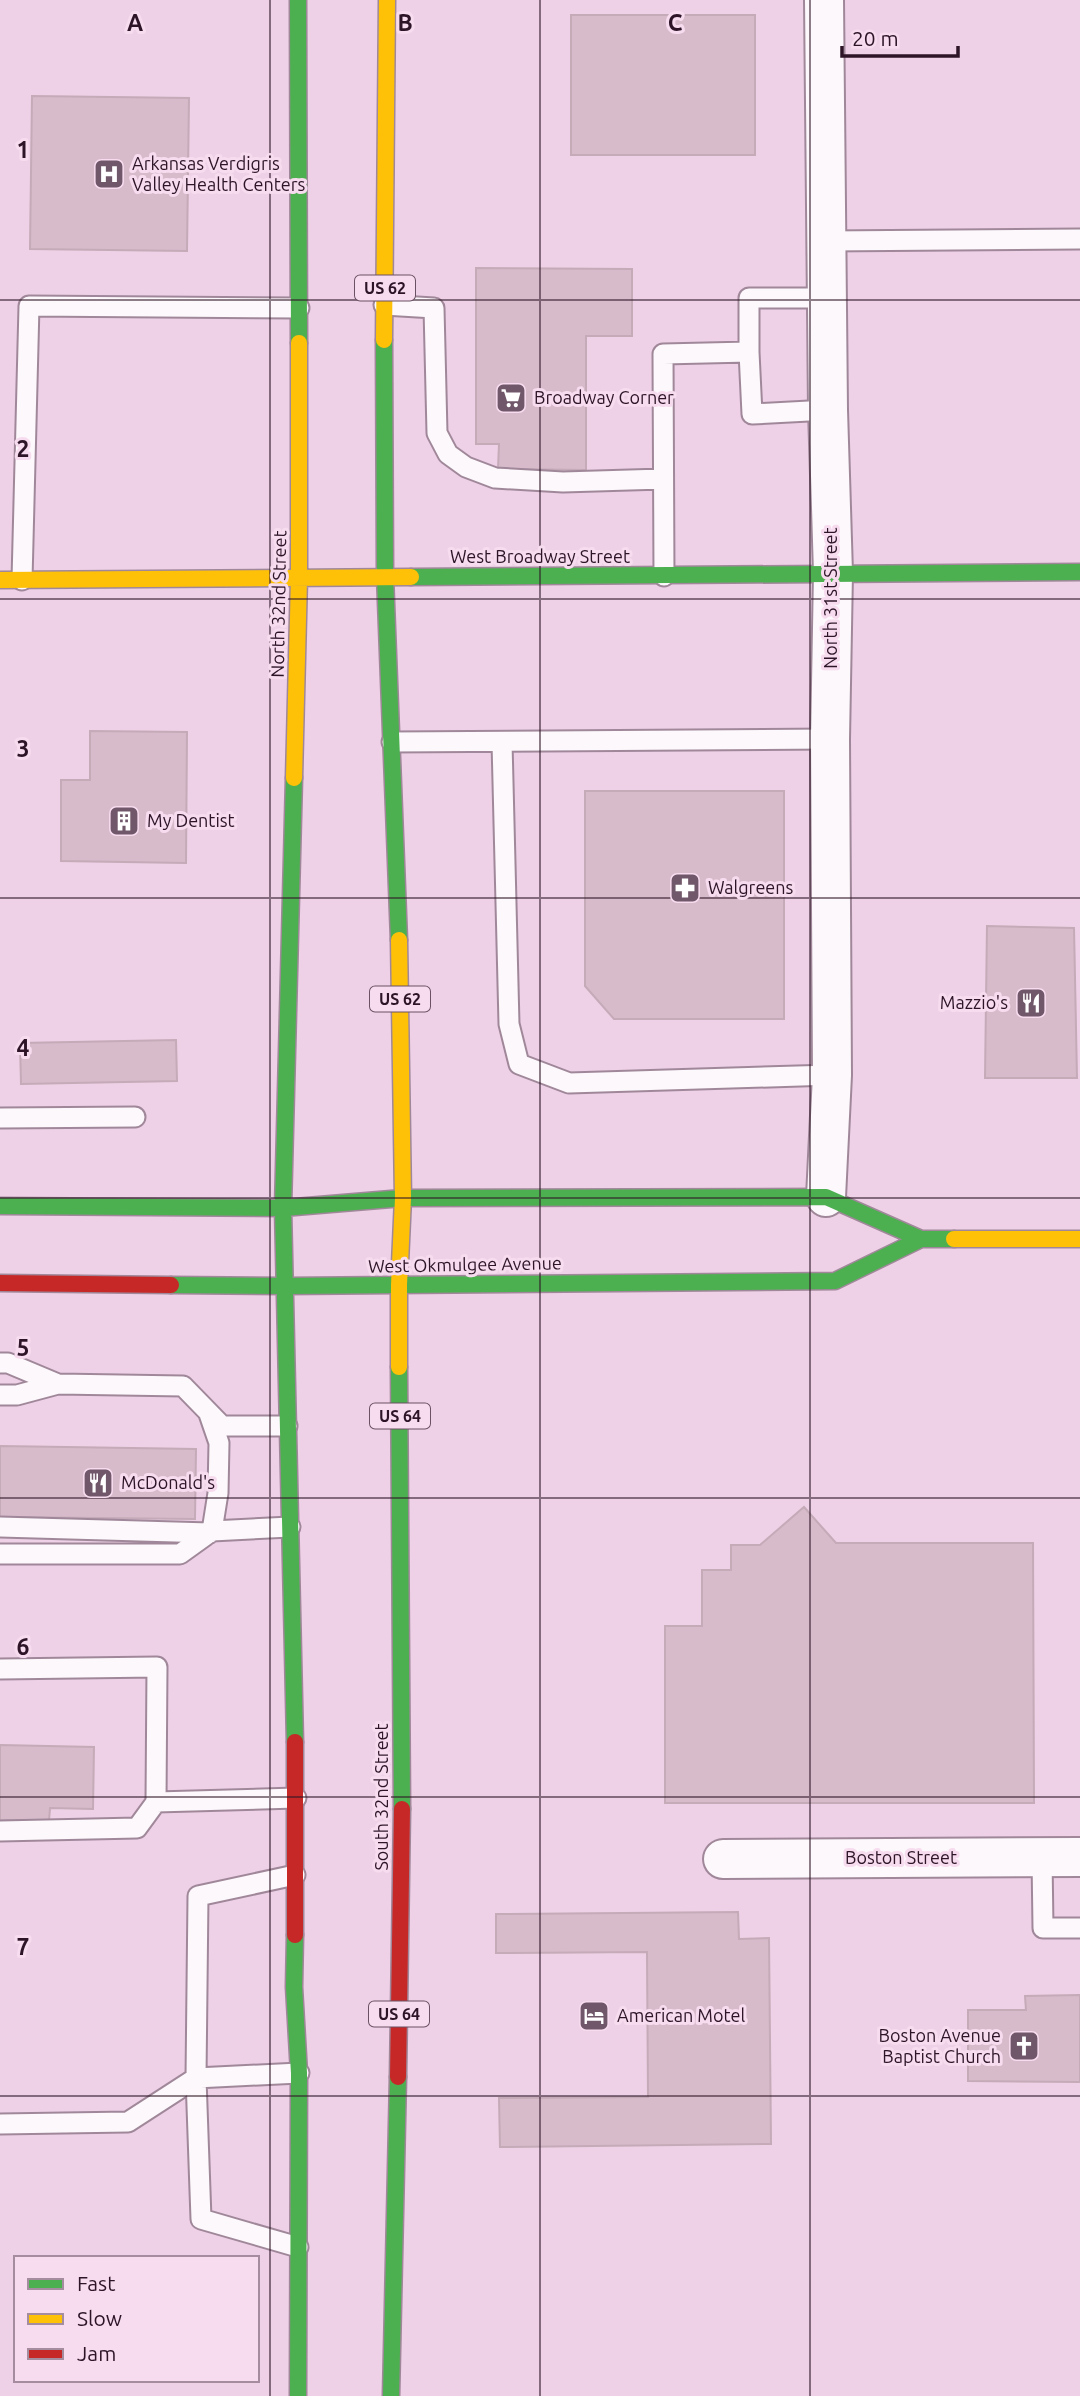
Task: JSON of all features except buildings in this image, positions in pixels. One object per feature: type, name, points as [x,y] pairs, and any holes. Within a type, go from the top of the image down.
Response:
[{"type":"main road","name":"North 32nd Street","points":[[283,1208],[299,578],[298,0]]},
{"type":"main road","name":"US 62","points":[[387,0],[384,305],[386,576],[398,892],[403,1198]]},
{"type":"main road","name":"West Broadway Street","points":[[0,580],[1080,572]]},
{"type":"main road","name":"West Okmulgee Avenue","points":[[0,1206],[283,1208],[403,1198],[826,1197],[920,1239],[1080,1239]]},
{"type":"main road","name":"South 32nd Street","points":[[391,2396],[402,1858],[400,1285],[403,1198]]},
{"type":"main road","points":[[283,1208],[296,1798],[294,1987],[299,2073],[298,2396]]},
{"type":"main road","name":"West Okmulgee Avenue","points":[[0,1283],[285,1286],[835,1281],[920,1239]]},
{"type":"street","name":"North 31st Street","points":[[824,0],[828,411],[833,573],[830,739],[832,1075],[826,1197]]},
{"type":"street","name":"Boston Street","points":[[723,1859],[1080,1857]]},
{"type":"lane","points":[[826,241],[1080,239]]},
{"type":"lane","points":[[827,298],[750,298],[750,352],[752,414],[828,411]]},
{"type":"lane","points":[[384,305],[434,308],[437,433],[448,454],[466,467],[495,478],[522,480],[563,482],[663,478]]},
{"type":"lane","points":[[22,580],[29,306],[299,308]]},
{"type":"lane","points":[[664,576],[663,354],[750,352]]},
{"type":"lane","points":[[392,742],[830,739]]},
{"type":"lane","points":[[502,742],[509,1024],[519,1064],[569,1083],[832,1075]]},
{"type":"lane","points":[[0,1118],[135,1117]]},
{"type":"lane","points":[[0,1363],[8,1363],[58,1384]]},
{"type":"lane","points":[[0,1395],[17,1395],[58,1384],[183,1386],[222,1426],[288,1426]]},
{"type":"lane","points":[[0,1553],[180,1554],[211,1532],[218,1493],[219,1443],[209,1412]]},
{"type":"lane","points":[[0,1527],[211,1532],[290,1527]]},
{"type":"lane","points":[[0,1669],[157,1667],[156,1802],[137,1828],[0,1831]]},
{"type":"lane","points":[[156,1802],[296,1798]]},
{"type":"lane","points":[[1042,1858],[1044,1928],[1080,1928]]},
{"type":"lane","points":[[295,1875],[198,1896],[196,2078],[201,2220],[298,2248]]},
{"type":"lane","points":[[0,2124],[128,2122],[196,2078],[299,2073]]},
{"type":"traffic: fast","points":[[298,0],[299,343]]},
{"type":"traffic: fast","points":[[384,340],[385,576],[399,940]]},
{"type":"traffic: fast","points":[[411,577],[1080,572]]},
{"type":"traffic: fast","points":[[294,778],[283,1208],[295,1742]]},
{"type":"traffic: fast","points":[[0,1206],[283,1208],[403,1198],[826,1197],[921,1239],[954,1239]]},
{"type":"traffic: fast","points":[[171,1285],[835,1281],[921,1239]]},
{"type":"traffic: fast","points":[[399,1367],[402,1809]]},
{"type":"traffic: fast","points":[[295,1935],[294,1987],[299,2073],[298,2396]]},
{"type":"traffic: fast","points":[[391,2396],[398,2077]]},
{"type":"traffic: slow","points":[[384,340],[387,0]]},
{"type":"traffic: slow","points":[[294,778],[299,578],[299,343]]},
{"type":"traffic: slow","points":[[0,580],[411,577]]},
{"type":"traffic: slow","points":[[399,940],[403,1198],[399,1367]]},
{"type":"traffic: slow","points":[[954,1239],[1080,1239]]},
{"type":"traffic: jam","points":[[0,1283],[171,1285]]},
{"type":"traffic: jam","points":[[295,1742],[295,1935]]},
{"type":"traffic: jam","points":[[398,2077],[402,1809]]},
{"type":"place","name":"Arkansas Verdigris Valley Health Centers","points":[[109,174]]},
{"type":"place","name":"Broadway Corner","points":[[511,398]]},
{"type":"place","name":"My Dentist","points":[[124,821]]},
{"type":"place","name":"Walgreens","points":[[685,888]]},
{"type":"place","name":"Mazzio's","points":[[1031,1003]]},
{"type":"place","name":"McDonald's","points":[[98,1483]]},
{"type":"place","name":"American Motel","points":[[594,2016]]},
{"type":"place","name":"Boston Avenue Baptist Church","points":[[1024,2046]]}]
